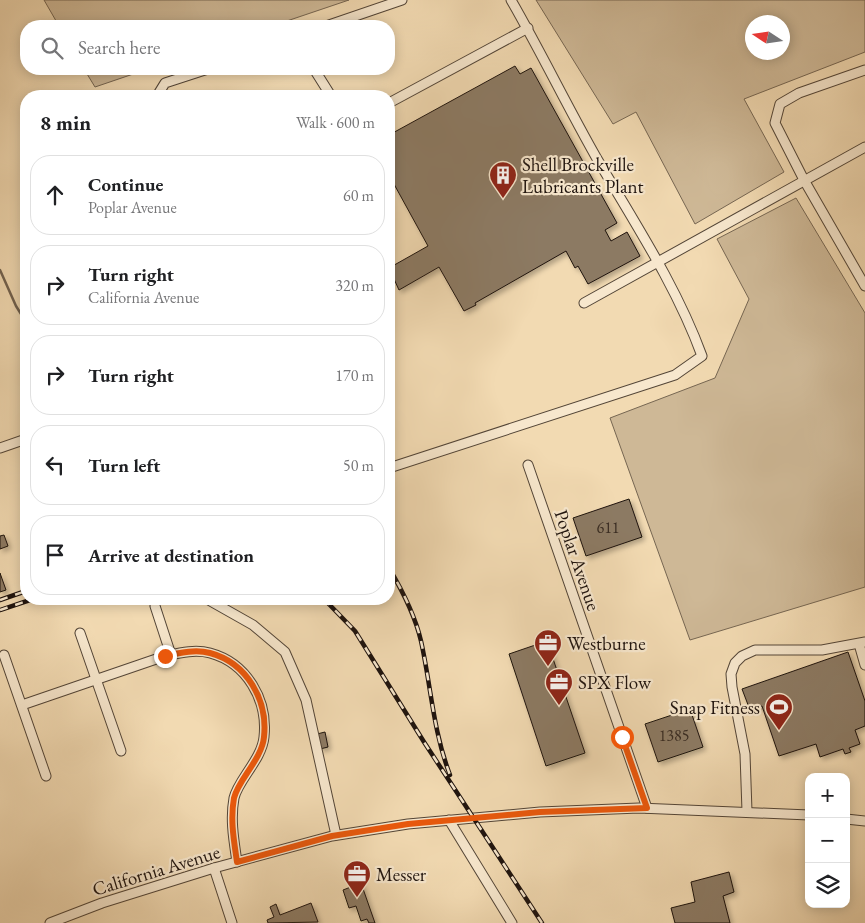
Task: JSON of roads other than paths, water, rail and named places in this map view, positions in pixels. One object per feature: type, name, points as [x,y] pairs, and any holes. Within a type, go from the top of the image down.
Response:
[{"type":"street","points":[[344,20],[402,0]]},
{"type":"street","points":[[395,466],[675,375],[702,356],[692,330],[658,261],[596,156],[528,28],[511,0]]},
{"type":"street","points":[[395,100],[528,28]]},
{"type":"street","points":[[865,70],[798,93],[780,104],[775,123],[804,180],[865,286]]},
{"type":"street","points":[[160,90],[165,82],[188,75]]},
{"type":"street","points":[[318,75],[327,90]]},
{"type":"street","points":[[584,303],[865,146]]},
{"type":"street","points":[[0,448],[20,441]]},
{"type":"street","name":"Poplar Avenue","points":[[528,465],[647,808]]},
{"type":"street","points":[[218,605],[253,625],[285,652],[306,700],[336,836]]},
{"type":"street","points":[[155,606],[171,655]]},
{"type":"street","points":[[80,633],[121,751]]},
{"type":"street","points":[[747,811],[745,754],[731,674],[735,663],[742,656],[755,650],[822,650],[862,643],[865,665]]},
{"type":"street","points":[[22,705],[188,651],[208,652],[228,660],[252,682],[263,705],[264,739],[252,768],[234,796],[231,828],[237,862]]},
{"type":"street","points":[[4,655],[46,776]]},
{"type":"street","name":"California Avenue","points":[[50,923],[102,903],[214,868],[336,836],[408,824],[540,812],[647,808],[805,815]]},
{"type":"street","points":[[850,819],[865,821]]},
{"type":"street","points":[[449,820],[512,923]]},
{"type":"street","points":[[214,868],[232,923]]},
{"type":"waterway","points":[[0,270],[20,312]]},
{"type":"railway","points":[[395,578],[408,603],[418,631],[436,725],[450,775]]},
{"type":"railway","points":[[0,600],[20,593]]},
{"type":"railway","points":[[0,610],[20,603]]},
{"type":"railway","points":[[330,605],[355,631],[424,742],[542,923]]},
{"type":"place","name":"Shell Brockville Lubricants Plant","points":[[503,199]]},
{"type":"place","name":"Westburne","points":[[548,667]]},
{"type":"place","name":"SPX Flow","points":[[559,706]]},
{"type":"place","name":"Snap Fitness","points":[[779,731]]},
{"type":"place","name":"Messer","points":[[357,898]]}]
